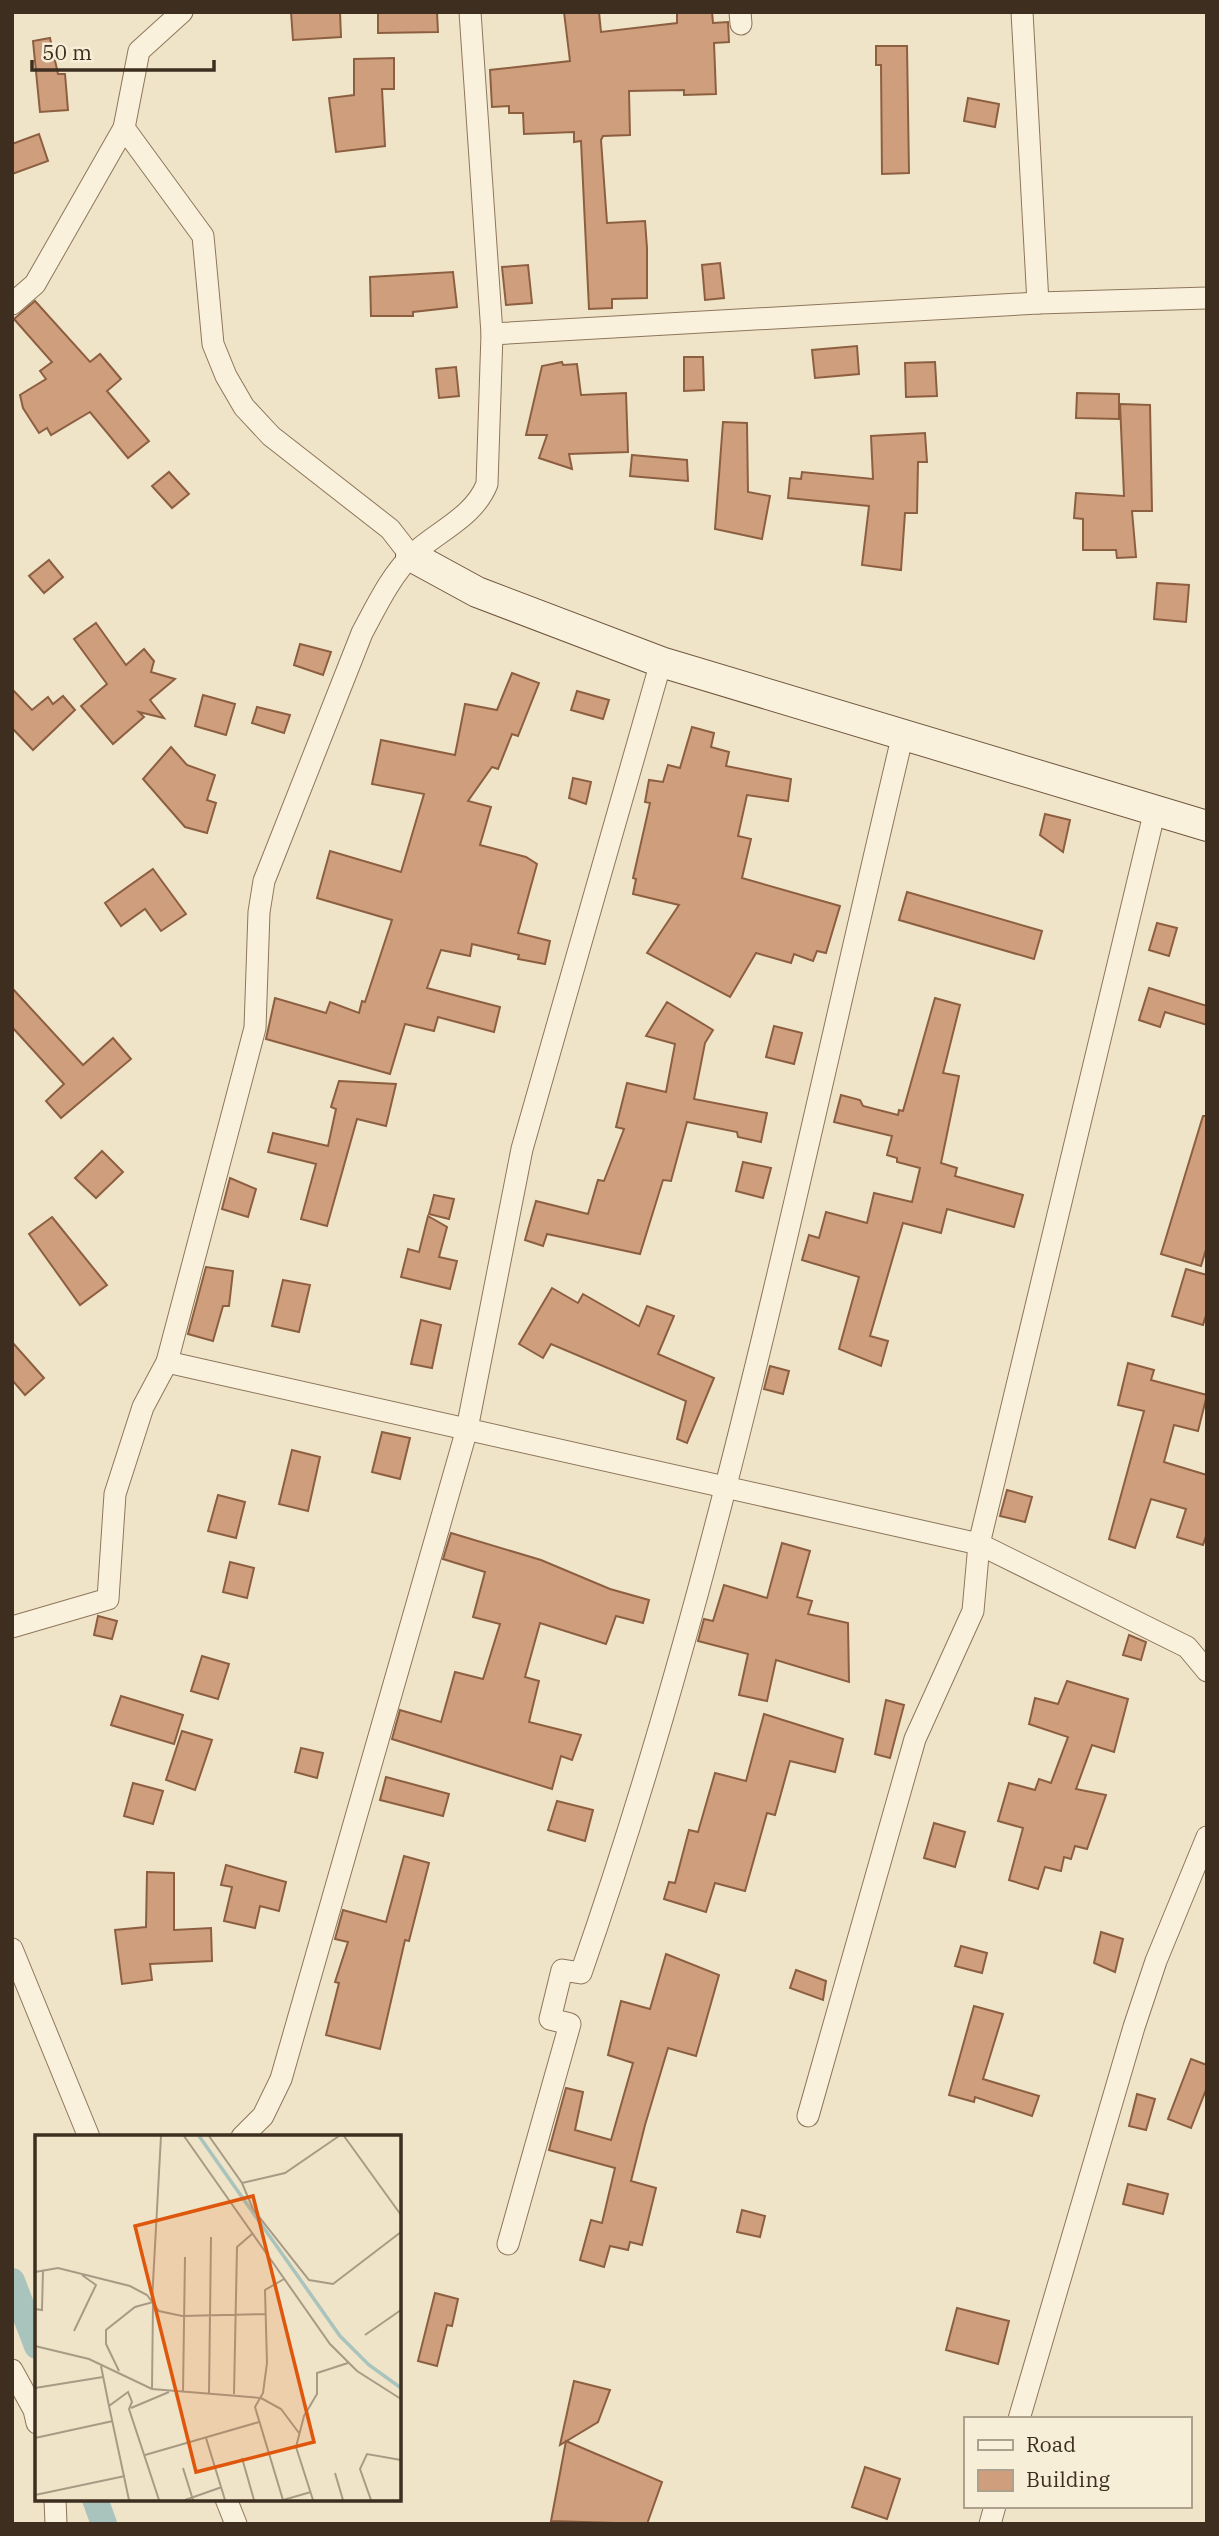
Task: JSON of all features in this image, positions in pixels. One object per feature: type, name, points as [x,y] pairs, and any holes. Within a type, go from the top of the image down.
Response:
[{"type":"main road","points":[[411,556],[477,592],[661,662],[1207,826]]},
{"type":"street","points":[[12,304],[35,284],[124,128],[139,51],[182,12]]},
{"type":"street","points":[[12,1627],[108,1599],[115,1494],[143,1407],[167,1362],[255,1028],[259,912],[264,881],[362,633],[377,604],[411,556],[480,502],[487,484],[492,334],[470,12]]},
{"type":"street","points":[[1022,12],[1038,303]]},
{"type":"street","points":[[124,128],[203,236],[213,344],[226,376],[244,407],[271,436],[390,529],[411,556]]},
{"type":"street","points":[[492,334],[1038,303],[1207,298]]},
{"type":"street","points":[[244,2135],[263,2116],[281,2079],[467,1429],[522,1149],[661,662]]},
{"type":"street","points":[[508,2244],[570,2024],[550,2019],[562,1970],[581,1973],[631,1831],[726,1489],[903,734]]},
{"type":"street","points":[[808,2116],[915,1739],[973,1611],[979,1544],[1155,810]]},
{"type":"street","points":[[167,1362],[979,1544],[1186,1647],[1207,1671]]},
{"type":"street","points":[[1020,2417],[1156,1961],[1207,1837]]},
{"type":"street","points":[[12,1949],[88,2135]]},
{"type":"street","points":[[12,2370],[35,2414]]},
{"type":"street","points":[[55,2501],[56,2524]]},
{"type":"street","points":[[227,2501],[236,2524]]},
{"type":"building","points":[[291,12],[340,12],[341,37],[293,40]]},
{"type":"building","points":[[378,12],[437,12],[438,32],[378,33]]},
{"type":"building","points":[[564,12],[599,12],[601,32],[677,23],[677,12],[712,12],[713,23],[728,22],[729,42],[714,43],[716,94],[684,95],[684,90],[629,91],[630,135],[603,136],[601,140],[607,223],[645,221],[647,248],[647,298],[612,299],[612,308],[589,309],[581,141],[574,142],[574,132],[524,134],[523,113],[509,113],[509,106],[492,107],[490,70],[570,61]]},
{"type":"building","points":[[50,38],[58,74],[65,74],[68,110],[40,112],[33,41]]},
{"type":"building","points":[[876,46],[907,46],[909,173],[882,174],[881,65],[876,65]]},
{"type":"building","points":[[394,58],[394,89],[382,89],[385,146],[336,152],[329,98],[354,95],[354,59]]},
{"type":"building","points":[[968,98],[999,104],[995,127],[964,121]]},
{"type":"building","points":[[39,134],[48,161],[12,174],[12,144]]},
{"type":"building","points":[[720,263],[724,298],[705,300],[702,265]]},
{"type":"building","points":[[528,265],[532,303],[506,305],[502,267]]},
{"type":"building","points":[[453,272],[457,307],[413,312],[413,316],[371,316],[370,277]]},
{"type":"building","points":[[35,301],[90,362],[100,354],[121,379],[107,391],[149,441],[128,458],[90,412],[51,435],[47,428],[39,433],[23,408],[20,395],[46,379],[40,371],[52,362],[14,319]]},
{"type":"building","points":[[857,346],[859,374],[815,378],[812,350]]},
{"type":"building","points":[[684,357],[703,357],[704,390],[684,391]]},
{"type":"building","points":[[562,362],[563,365],[577,364],[581,395],[626,393],[628,452],[569,454],[572,469],[539,458],[547,435],[526,435],[542,366]]},
{"type":"building","points":[[935,362],[937,396],[906,397],[905,363]]},
{"type":"building","points":[[456,367],[459,396],[439,398],[436,369]]},
{"type":"building","points":[[1077,393],[1119,394],[1119,419],[1076,418]]},
{"type":"building","points":[[1120,404],[1150,405],[1152,511],[1132,511],[1136,557],[1117,558],[1116,550],[1083,550],[1083,519],[1074,518],[1076,493],[1124,496]]},
{"type":"building","points":[[723,422],[747,423],[748,492],[770,496],[762,539],[715,529]]},
{"type":"building","points":[[925,433],[927,462],[918,462],[917,513],[905,513],[901,570],[862,565],[869,506],[788,498],[790,478],[801,479],[802,472],[873,479],[871,436]]},
{"type":"building","points":[[632,455],[687,460],[688,481],[630,476]]},
{"type":"building","points":[[169,472],[189,494],[172,508],[152,486]]},
{"type":"building","points":[[49,560],[63,577],[44,593],[29,576]]},
{"type":"building","points":[[1157,583],[1189,585],[1186,622],[1154,619]]},
{"type":"building","points":[[96,623],[126,665],[144,649],[154,661],[151,672],[175,679],[150,700],[164,718],[139,712],[144,717],[113,744],[81,706],[107,684],[74,639]]},
{"type":"building","points":[[300,644],[331,652],[323,675],[294,665]]},
{"type":"building","points":[[512,673],[539,683],[518,736],[512,734],[498,769],[492,767],[468,801],[491,807],[480,845],[526,857],[537,864],[518,933],[550,941],[545,964],[518,959],[519,955],[472,944],[470,956],[441,950],[427,988],[500,1007],[494,1032],[438,1017],[434,1031],[405,1024],[390,1074],[266,1039],[275,998],[326,1013],[330,1002],[359,1013],[362,1001],[365,1002],[392,920],[317,898],[330,851],[401,872],[424,794],[372,784],[381,740],[455,755],[465,704],[497,710]]},
{"type":"building","points":[[12,689],[32,710],[48,697],[53,704],[63,696],[75,710],[33,750],[12,728]]},
{"type":"building","points":[[577,691],[609,700],[603,719],[571,710]]},
{"type":"building","points":[[203,695],[235,704],[226,735],[195,726]]},
{"type":"building","points":[[257,707],[290,715],[284,733],[252,723]]},
{"type":"building","points":[[692,727],[714,733],[711,747],[729,752],[726,766],[791,779],[788,801],[747,795],[738,836],[751,839],[742,878],[840,906],[826,953],[817,951],[813,961],[794,954],[791,963],[756,953],[730,997],[647,953],[679,905],[633,894],[636,879],[633,878],[650,803],[645,802],[649,780],[663,782],[668,765],[680,768]]},
{"type":"building","points":[[171,747],[187,765],[215,775],[207,800],[216,803],[207,833],[185,827],[143,779]]},
{"type":"building","points":[[573,778],[591,782],[586,804],[569,798]]},
{"type":"building","points":[[1045,814],[1070,820],[1063,852],[1040,835]]},
{"type":"building","points":[[153,869],[186,914],[161,931],[145,909],[121,926],[105,903]]},
{"type":"building","points":[[907,892],[1042,931],[1034,959],[899,920]]},
{"type":"building","points":[[1157,923],[1177,928],[1169,956],[1149,950]]},
{"type":"building","points":[[12,988],[83,1065],[113,1038],[131,1059],[61,1118],[46,1101],[64,1084],[12,1027]]},
{"type":"building","points":[[1149,988],[1207,1006],[1207,1025],[1165,1012],[1160,1027],[1139,1020]]},
{"type":"building","points":[[935,998],[960,1005],[943,1073],[959,1076],[941,1163],[957,1168],[955,1176],[1023,1195],[1014,1227],[947,1209],[941,1233],[903,1223],[870,1336],[888,1341],[881,1366],[839,1349],[859,1277],[802,1260],[809,1235],[819,1238],[826,1212],[867,1223],[874,1193],[912,1202],[920,1168],[897,1162],[897,1158],[887,1155],[892,1136],[834,1122],[841,1095],[860,1100],[863,1106],[898,1115],[899,1110],[903,1111]]},
{"type":"building","points":[[667,1002],[713,1030],[705,1043],[694,1099],[767,1113],[761,1142],[738,1137],[737,1132],[687,1122],[671,1181],[663,1180],[640,1254],[547,1234],[543,1246],[525,1240],[536,1201],[588,1214],[598,1180],[604,1181],[624,1129],[616,1127],[627,1083],[666,1092],[675,1044],[646,1036]]},
{"type":"building","points":[[774,1026],[802,1033],[794,1064],[766,1057]]},
{"type":"building","points":[[339,1081],[396,1084],[386,1126],[357,1119],[327,1226],[301,1219],[316,1164],[268,1152],[273,1133],[328,1146],[336,1109],[331,1107]]},
{"type":"building","points":[[1203,1116],[1207,1116],[1207,1246],[1201,1266],[1161,1254]]},
{"type":"building","points":[[102,1151],[123,1172],[96,1198],[75,1178]]},
{"type":"building","points":[[743,1162],[771,1168],[763,1198],[736,1191]]},
{"type":"building","points":[[230,1178],[256,1189],[248,1217],[222,1209]]},
{"type":"building","points":[[434,1195],[454,1199],[449,1219],[429,1214]]},
{"type":"building","points":[[428,1216],[447,1227],[439,1257],[457,1261],[450,1289],[401,1277],[408,1249],[419,1252]]},
{"type":"building","points":[[52,1217],[107,1285],[80,1305],[29,1234]]},
{"type":"building","points":[[206,1267],[233,1271],[229,1306],[223,1306],[213,1341],[188,1334]]},
{"type":"building","points":[[1186,1269],[1207,1275],[1207,1312],[1203,1325],[1172,1316]]},
{"type":"building","points":[[283,1280],[310,1285],[299,1332],[272,1326]]},
{"type":"building","points":[[552,1288],[578,1303],[583,1294],[639,1326],[647,1306],[674,1316],[658,1354],[714,1378],[687,1443],[677,1439],[686,1401],[551,1344],[543,1358],[519,1344]]},
{"type":"building","points":[[421,1320],[441,1325],[432,1368],[411,1364]]},
{"type":"building","points":[[12,1342],[44,1378],[25,1395],[12,1380]]},
{"type":"building","points":[[1128,1363],[1154,1370],[1151,1380],[1207,1395],[1198,1431],[1174,1425],[1164,1462],[1207,1475],[1207,1533],[1203,1545],[1177,1537],[1186,1509],[1151,1499],[1135,1548],[1109,1539],[1144,1411],[1118,1405]]},
{"type":"building","points":[[770,1366],[789,1371],[783,1394],[764,1389]]},
{"type":"building","points":[[382,1432],[410,1438],[400,1479],[372,1472]]},
{"type":"building","points":[[292,1450],[320,1457],[308,1511],[279,1504]]},
{"type":"building","points":[[1007,1490],[1032,1497],[1025,1522],[1000,1516]]},
{"type":"building","points":[[218,1495],[245,1502],[236,1538],[208,1531]]},
{"type":"building","points":[[451,1533],[541,1560],[610,1589],[649,1600],[643,1623],[616,1616],[606,1644],[540,1623],[525,1677],[539,1681],[529,1722],[581,1735],[572,1760],[561,1756],[552,1789],[392,1739],[400,1710],[441,1722],[455,1672],[483,1679],[500,1624],[473,1617],[485,1572],[443,1559]]},
{"type":"building","points":[[782,1543],[810,1551],[797,1597],[812,1601],[808,1614],[848,1623],[849,1682],[776,1660],[767,1701],[739,1695],[748,1654],[698,1641],[704,1619],[713,1621],[724,1585],[767,1598]]},
{"type":"building","points":[[230,1562],[254,1568],[247,1598],[223,1592]]},
{"type":"building","points":[[98,1616],[117,1621],[112,1639],[94,1635]]},
{"type":"building","points":[[1129,1635],[1146,1642],[1141,1660],[1123,1655]]},
{"type":"building","points":[[202,1656],[229,1664],[218,1699],[191,1691]]},
{"type":"building","points":[[1067,1681],[1128,1699],[1114,1752],[1092,1745],[1076,1789],[1106,1795],[1087,1849],[1075,1846],[1071,1859],[1064,1857],[1061,1871],[1045,1867],[1038,1889],[1009,1880],[1023,1828],[998,1821],[1009,1783],[1035,1790],[1039,1779],[1051,1783],[1068,1737],[1029,1724],[1035,1698],[1058,1704]]},
{"type":"building","points":[[121,1696],[183,1715],[174,1744],[111,1725]]},
{"type":"building","points":[[886,1700],[904,1705],[890,1758],[875,1754]]},
{"type":"building","points":[[764,1714],[843,1739],[835,1772],[790,1761],[775,1815],[767,1813],[745,1891],[715,1883],[706,1912],[664,1899],[669,1882],[675,1883],[689,1830],[698,1832],[715,1773],[746,1781]]},
{"type":"building","points":[[182,1731],[212,1740],[195,1790],[166,1780]]},
{"type":"building","points":[[301,1748],[323,1753],[317,1778],[295,1772]]},
{"type":"building","points":[[386,1777],[449,1794],[443,1816],[380,1800]]},
{"type":"building","points":[[133,1783],[163,1791],[153,1824],[124,1816]]},
{"type":"building","points":[[557,1801],[593,1810],[585,1841],[548,1830]]},
{"type":"building","points":[[934,1823],[965,1832],[955,1867],[924,1858]]},
{"type":"building","points":[[404,1856],[429,1863],[409,1941],[405,1940],[380,2049],[326,2035],[339,1983],[335,1982],[348,1942],[335,1939],[343,1910],[386,1922]]},
{"type":"building","points":[[226,1865],[286,1882],[279,1911],[260,1906],[255,1928],[224,1921],[232,1887],[221,1885]]},
{"type":"building","points":[[147,1872],[174,1873],[174,1930],[211,1928],[212,1961],[150,1964],[152,1980],[122,1984],[115,1930],[146,1927]]},
{"type":"building","points":[[1101,1932],[1123,1939],[1115,1972],[1094,1963]]},
{"type":"building","points":[[961,1946],[987,1953],[982,1973],[955,1966]]},
{"type":"building","points":[[666,1954],[719,1975],[696,2056],[668,2048],[645,2125],[631,2181],[656,2188],[642,2245],[630,2242],[628,2250],[610,2246],[604,2267],[580,2260],[591,2220],[602,2223],[615,2168],[549,2150],[566,2088],[583,2092],[575,2130],[611,2140],[633,2063],[608,2055],[621,2001],[650,2009]]},
{"type":"building","points":[[796,1970],[826,1981],[823,2000],[790,1988]]},
{"type":"building","points":[[974,2006],[1003,2014],[983,2079],[1039,2096],[1032,2116],[975,2097],[974,2102],[949,2095]]},
{"type":"building","points":[[1191,2059],[1207,2065],[1207,2087],[1191,2128],[1168,2119]]},
{"type":"building","points":[[1137,2094],[1155,2099],[1146,2130],[1129,2126]]},
{"type":"building","points":[[1128,2184],[1168,2194],[1163,2214],[1123,2204]]},
{"type":"building","points":[[742,2210],[765,2216],[760,2237],[737,2232]]},
{"type":"building","points":[[435,2293],[458,2299],[452,2326],[447,2325],[437,2366],[418,2361]]},
{"type":"building","points":[[957,2308],[1009,2321],[998,2364],[946,2350]]},
{"type":"building","points":[[574,2381],[610,2390],[598,2422],[560,2445]]},
{"type":"building","points":[[566,2441],[662,2482],[647,2524],[551,2521]]},
{"type":"building","points":[[865,2467],[900,2479],[887,2519],[852,2507]]},
{"type":"waterway","points":[[12,2281],[35,2341]]},
{"type":"waterway","points":[[96,2501],[104,2524]]}]
